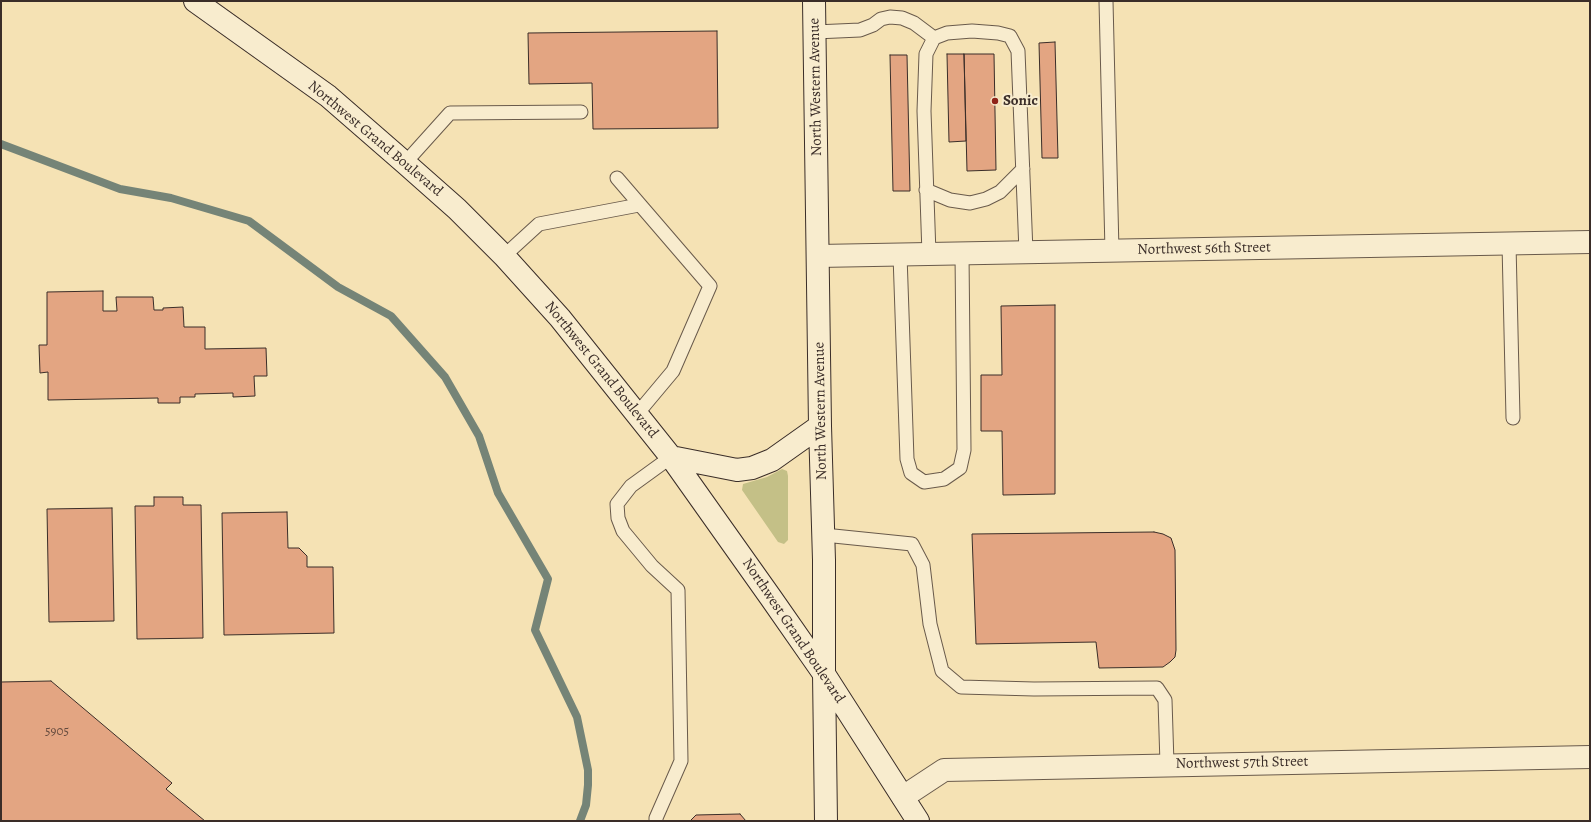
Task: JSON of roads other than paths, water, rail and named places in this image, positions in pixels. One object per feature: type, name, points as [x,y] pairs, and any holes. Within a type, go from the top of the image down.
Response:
[{"type":"main road","name":"Northwest Grand Boulevard","points":[[195,1],[328,96],[457,209],[504,256],[560,318],[671,457],[824,674],[918,821]]},
{"type":"main road","name":"North Western Avenue","points":[[814,1],[820,426],[824,535],[826,821]]},
{"type":"main road","name":"Northwest 56th Street","points":[[818,256],[1590,242]]},
{"type":"main road","points":[[671,457],[737,470],[752,468],[772,460],[820,426]]},
{"type":"main road","name":"Northwest 57th Street","points":[[903,797],[944,770],[1167,764],[1590,757]]},
{"type":"lane","points":[[1106,1],[1112,251]]},
{"type":"lane","points":[[815,32],[860,30],[873,26],[882,19],[890,17],[902,18],[914,23],[934,38]]},
{"type":"lane","points":[[929,254],[924,111],[926,54],[934,38],[947,33],[972,31],[998,33],[1010,36],[1018,51],[1026,252]]},
{"type":"lane","points":[[405,163],[450,113],[581,112]]},
{"type":"lane","points":[[926,190],[950,200],[970,203],[986,199],[1000,192],[1023,169]]},
{"type":"lane","points":[[617,178],[710,286],[672,371],[637,414]]},
{"type":"lane","points":[[504,256],[539,224],[639,205]]},
{"type":"lane","points":[[1509,244],[1513,418]]},
{"type":"lane","points":[[900,255],[907,459],[911,473],[924,482],[944,479],[960,468],[964,450],[962,254]]},
{"type":"lane","points":[[656,821],[681,761],[678,590],[652,566],[623,531],[618,518],[617,504],[631,486],[671,457]]},
{"type":"lane","points":[[824,535],[912,544],[924,565],[930,624],[942,670],[961,687],[1034,689],[1157,688],[1165,700],[1167,764]]},
{"type":"waterway","points":[[1,144],[120,189],[171,198],[249,221],[338,287],[391,316],[445,377],[479,436],[498,493],[548,579],[535,630],[577,717],[588,770],[586,805],[580,821]]},
{"type":"place","name":"Sonic","points":[[995,101]]}]
